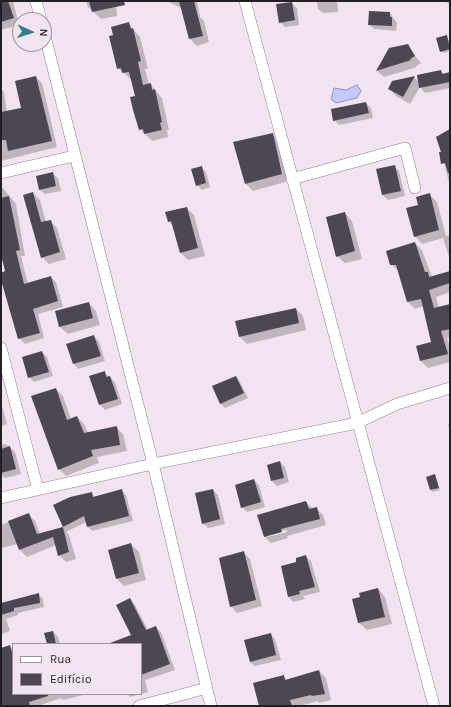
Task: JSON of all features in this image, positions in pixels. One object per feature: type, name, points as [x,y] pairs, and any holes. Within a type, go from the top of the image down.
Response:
[{"type":"street","points":[[36,1],[39,12]]},
{"type":"street","points":[[245,1],[434,706]]},
{"type":"street","points":[[49,52],[153,464],[212,706]]},
{"type":"street","points":[[292,179],[405,148],[415,188]]},
{"type":"street","points":[[1,173],[74,156]]},
{"type":"street","points":[[1,348],[38,490]]},
{"type":"street","points":[[1,498],[153,464],[357,423],[397,404],[450,388]]},
{"type":"street","points":[[139,706],[207,688]]},
{"type":"water","points":[[357,85],[361,91],[357,98],[336,103],[331,99],[334,88],[346,90]]},
{"type":"building","points":[[1,1],[8,1],[12,12],[12,19],[1,22]]},
{"type":"building","points":[[89,1],[124,1],[125,5],[92,12]]},
{"type":"building","points":[[179,1],[194,1],[203,36],[189,39]]},
{"type":"building","points":[[292,2],[295,20],[279,23],[276,4]]},
{"type":"building","points":[[369,11],[390,12],[390,17],[392,17],[392,26],[368,25]]},
{"type":"building","points":[[129,22],[131,29],[133,28],[141,61],[138,62],[143,85],[151,83],[152,90],[155,89],[162,122],[160,123],[162,130],[144,134],[143,129],[139,130],[133,110],[130,97],[135,96],[129,72],[122,73],[121,68],[117,69],[109,36],[113,35],[111,27]]},
{"type":"building","points":[[447,35],[450,49],[440,52],[436,38]]},
{"type":"building","points":[[408,44],[415,56],[410,59],[411,60],[376,71],[389,48]]},
{"type":"building","points":[[441,70],[442,74],[450,72],[450,82],[419,88],[417,75]]},
{"type":"building","points":[[36,76],[52,141],[8,151],[6,140],[1,140],[1,112],[21,108],[15,81]]},
{"type":"building","points":[[415,76],[403,97],[388,89],[392,81]]},
{"type":"building","points":[[366,102],[369,113],[333,121],[331,109]]},
{"type":"building","points":[[450,129],[450,173],[448,173],[445,163],[441,164],[439,152],[441,152],[436,137]]},
{"type":"building","points":[[273,133],[282,174],[245,184],[233,142]]},
{"type":"building","points":[[395,165],[401,191],[382,195],[376,169]]},
{"type":"building","points":[[202,166],[206,183],[196,186],[191,169]]},
{"type":"building","points":[[53,172],[56,186],[39,190],[36,176]]},
{"type":"building","points":[[33,192],[41,222],[51,220],[60,252],[41,258],[23,195]]},
{"type":"building","points":[[430,193],[439,230],[414,237],[406,208],[418,205],[416,197]]},
{"type":"building","points":[[9,196],[20,250],[16,251],[24,284],[51,276],[58,301],[33,309],[40,333],[18,339],[1,280],[1,273],[5,271],[1,254],[1,198]]},
{"type":"building","points":[[187,207],[198,248],[180,253],[171,221],[168,222],[165,212]]},
{"type":"building","points":[[345,212],[355,251],[336,257],[326,217]]},
{"type":"building","points":[[415,242],[425,272],[428,272],[429,277],[450,271],[450,283],[429,290],[434,308],[450,304],[450,329],[441,331],[448,354],[420,361],[416,346],[431,342],[421,299],[407,302],[396,265],[390,265],[386,251]]},
{"type":"building","points":[[89,302],[93,318],[59,327],[55,311]]},
{"type":"building","points":[[296,308],[299,323],[239,337],[235,321]]},
{"type":"building","points":[[94,335],[101,356],[73,364],[66,344]]},
{"type":"building","points":[[42,351],[49,372],[28,378],[22,357]]},
{"type":"building","points":[[105,371],[106,377],[110,376],[118,399],[99,405],[89,376]]},
{"type":"building","points":[[236,376],[244,393],[220,404],[212,386]]},
{"type":"building","points":[[56,388],[67,420],[77,416],[84,433],[117,426],[120,445],[91,450],[93,456],[58,470],[31,396]]},
{"type":"building","points":[[10,446],[16,469],[1,473],[1,449]]},
{"type":"building","points":[[280,461],[284,478],[271,481],[267,465]]},
{"type":"building","points":[[435,474],[439,488],[430,490],[426,477]]},
{"type":"building","points":[[254,479],[261,502],[241,508],[235,485]]},
{"type":"building","points":[[122,489],[129,516],[87,527],[84,516],[63,527],[53,505],[70,497],[92,492],[93,497]]},
{"type":"building","points":[[213,489],[220,519],[202,524],[195,493]]},
{"type":"building","points":[[306,501],[309,509],[317,507],[320,519],[281,529],[282,532],[264,537],[257,515]]},
{"type":"building","points":[[29,513],[37,534],[63,527],[69,552],[58,556],[53,537],[19,550],[8,521]]},
{"type":"building","points":[[131,543],[139,573],[116,579],[108,550]]},
{"type":"building","points":[[244,551],[256,600],[230,607],[219,558]]},
{"type":"building","points":[[306,555],[315,587],[299,591],[300,594],[288,597],[281,566],[296,562],[296,558]]},
{"type":"building","points":[[378,588],[385,617],[358,623],[352,599],[360,597],[359,593]]},
{"type":"building","points":[[39,593],[40,603],[14,608],[14,611],[1,615],[1,603]]},
{"type":"building","points":[[130,598],[146,630],[156,626],[170,664],[142,675],[142,643],[110,643],[131,635],[116,605]]},
{"type":"building","points":[[53,631],[56,643],[47,643],[44,633]]},
{"type":"building","points":[[271,633],[276,655],[250,662],[244,640]]},
{"type":"building","points":[[10,645],[12,652],[12,695],[48,696],[29,702],[30,706],[1,706],[1,648]]},
{"type":"building","points":[[319,670],[325,694],[311,695],[290,700],[292,706],[259,706],[253,683],[284,675],[285,680]]}]
